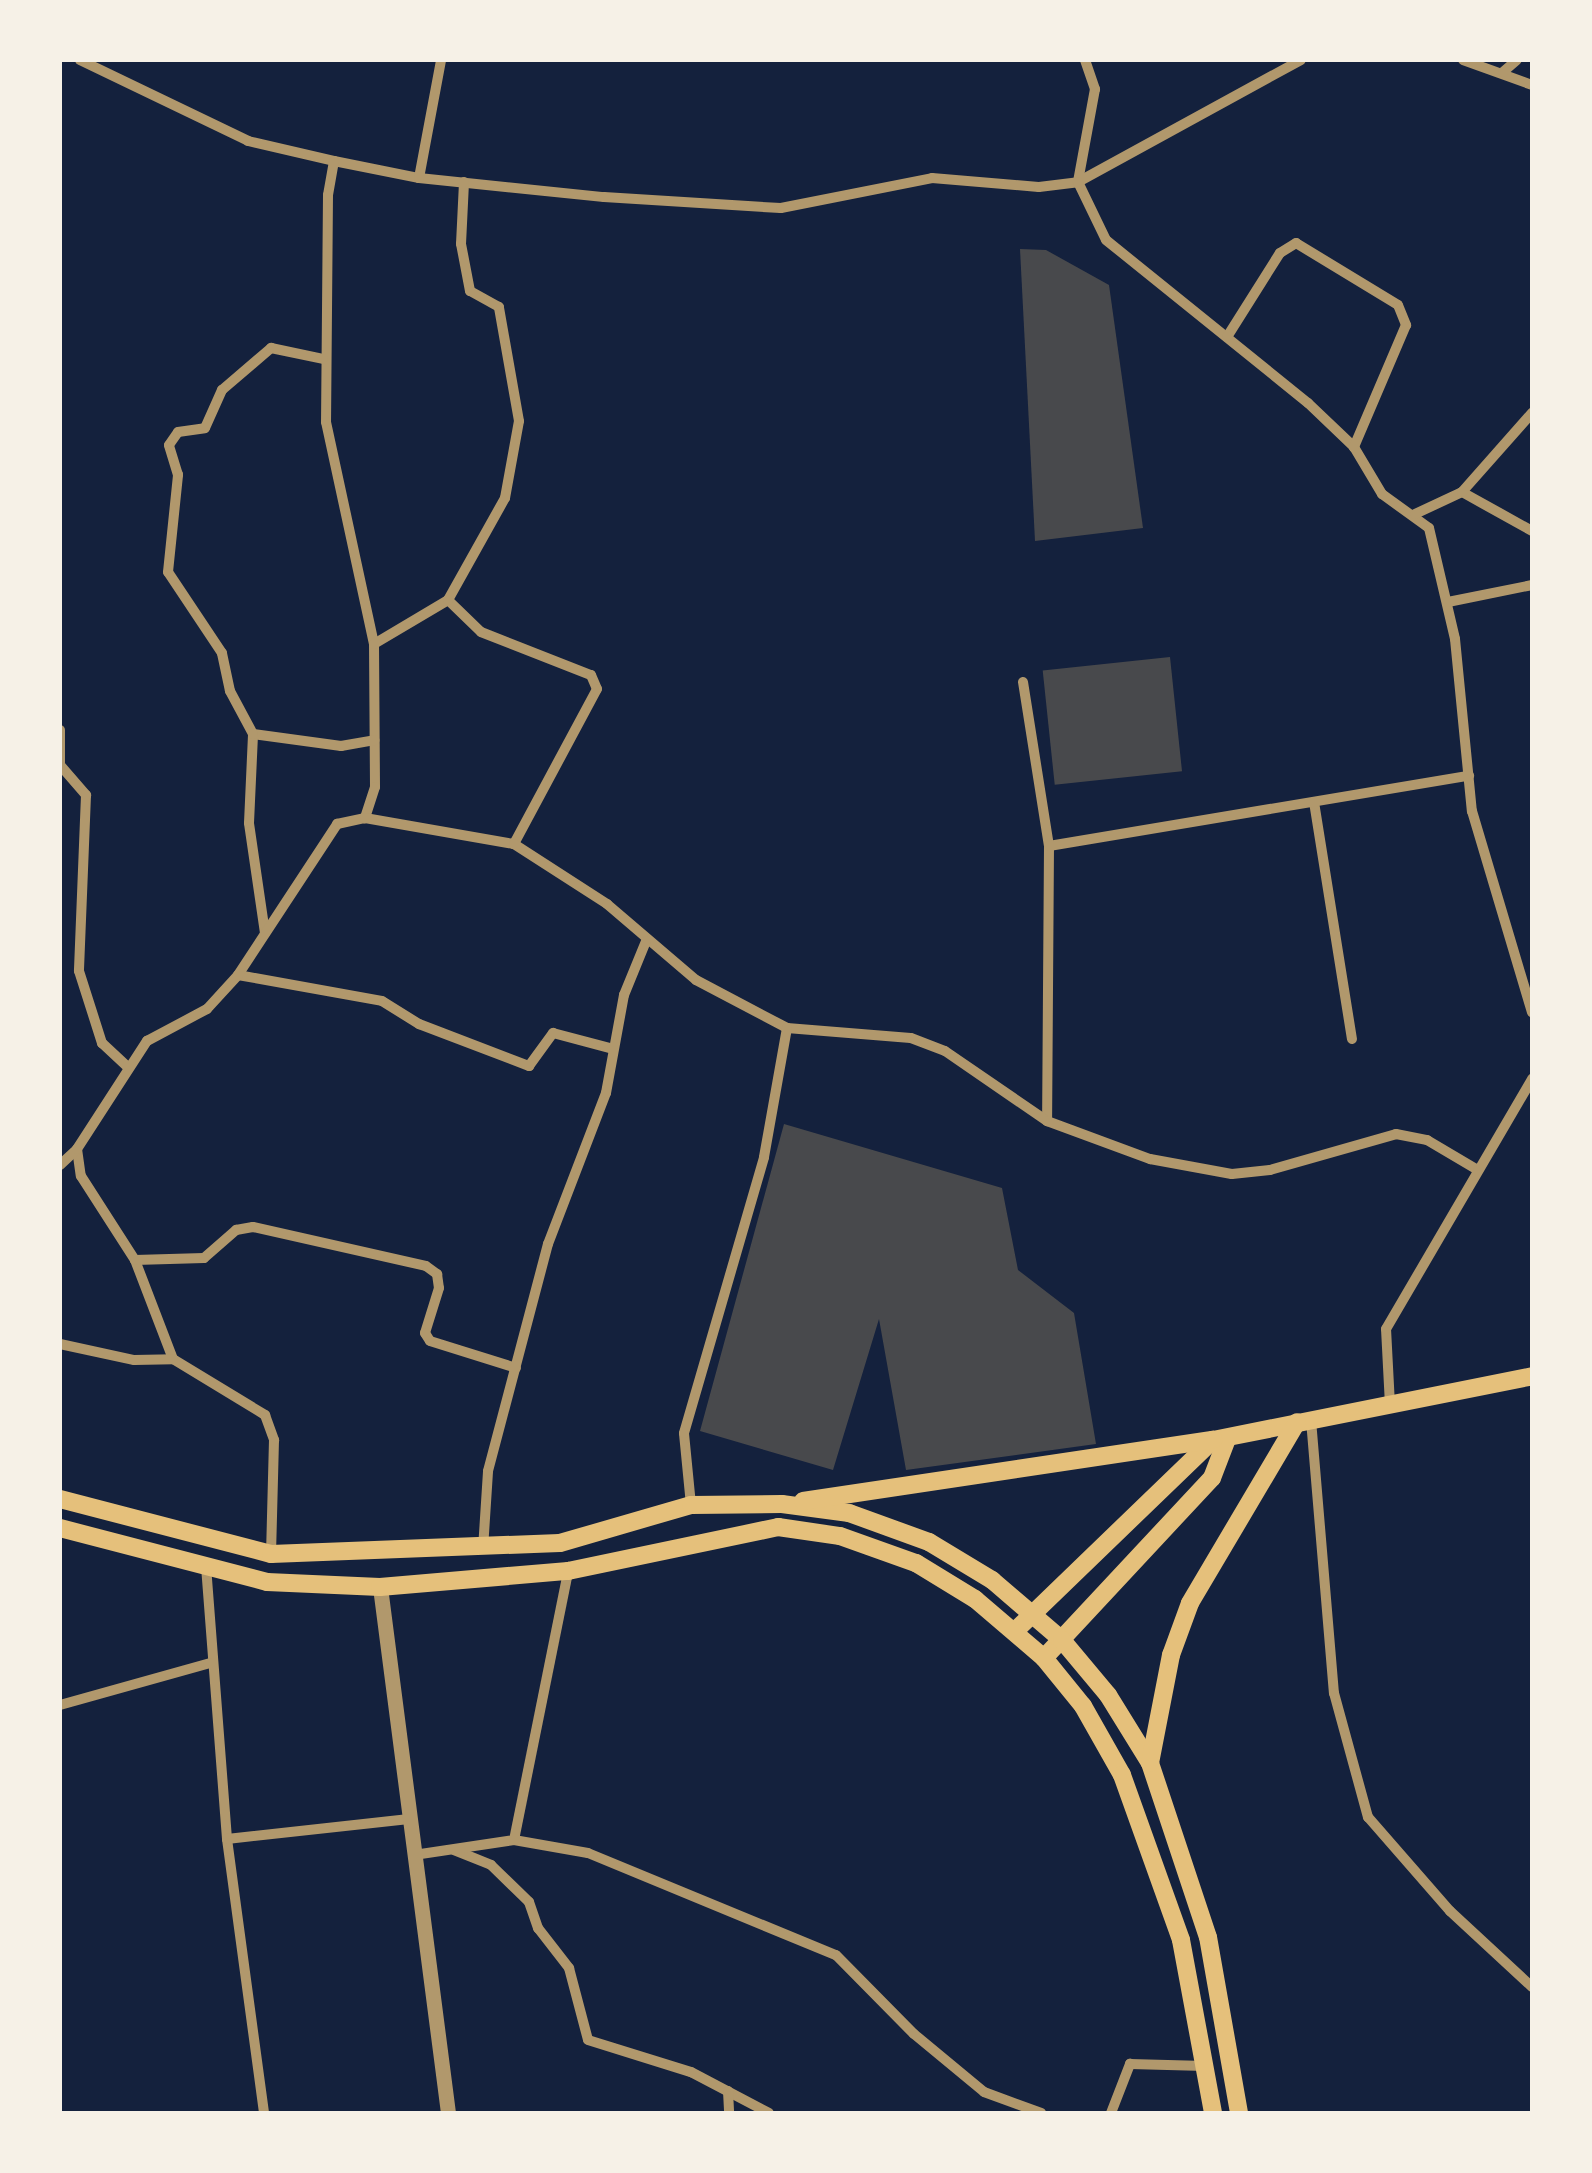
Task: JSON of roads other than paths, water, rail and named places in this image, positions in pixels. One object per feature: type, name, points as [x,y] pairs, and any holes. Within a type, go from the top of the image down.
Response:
[{"type":"main road","points":[[60,1498],[271,1554],[483,1550],[560,1542],[691,1506],[782,1504],[1220,1440],[1532,1376]]},
{"type":"main road","points":[[1150,1763],[1171,1655],[1190,1603],[1304,1421]]},
{"type":"main road","points":[[1016,1630],[1220,1440]]},
{"type":"main road","points":[[1044,1658],[1212,1478],[1220,1440]]},
{"type":"main road","points":[[782,1504],[849,1513],[929,1542],[1032,1613],[1062,1640],[1108,1695],[1150,1763],[1208,1937],[1239,2113]]},
{"type":"main road","points":[[60,1528],[267,1582],[380,1587],[568,1572],[778,1527],[840,1536],[916,1563],[1016,1630],[1083,1706],[1147,1834],[1181,1940],[1213,2113]]},
{"type":"street","points":[[80,60],[248,141],[334,161],[419,178],[781,208],[932,178],[1039,187],[1078,182],[1301,60]]},
{"type":"street","points":[[419,178],[441,60]]},
{"type":"street","points":[[1085,60],[1095,89],[1078,182],[1106,240],[1354,446],[1382,494],[1430,528],[1448,602],[1472,811],[1532,1012]]},
{"type":"street","points":[[1463,60],[1532,85]]},
{"type":"street","points":[[1504,72],[1516,60]]},
{"type":"street","points":[[334,161],[323,359],[326,422],[374,644],[375,787],[365,818]]},
{"type":"street","points":[[374,644],[448,600],[505,498],[519,421],[499,307],[470,291],[461,244],[464,182]]},
{"type":"street","points":[[1227,337],[1280,252],[1296,242],[1398,305],[1406,325],[1354,446]]},
{"type":"street","points":[[265,934],[249,823],[253,734],[230,691],[222,653],[168,572],[178,475],[169,444],[178,432],[205,428],[222,390],[270,348],[323,359]]},
{"type":"street","points":[[1415,514],[1462,492],[1532,412]]},
{"type":"street","points":[[1462,492],[1532,531]]},
{"type":"street","points":[[1448,602],[1532,585]]},
{"type":"street","points":[[448,600],[482,632],[590,676],[597,689],[514,844]]},
{"type":"street","points":[[1023,682],[1050,846],[1046,1122]]},
{"type":"street","points":[[60,730],[60,765],[86,795],[79,971],[102,1042],[126,1065]]},
{"type":"street","points":[[253,734],[341,746],[374,740]]},
{"type":"street","points":[[1050,846],[1469,776]]},
{"type":"street","points":[[1314,802],[1352,1038]]},
{"type":"street","points":[[60,1165],[77,1149],[126,1065],[147,1041],[207,1009],[238,975],[324,839],[338,824],[365,818],[514,844],[606,904],[696,980],[787,1028],[911,1038],[946,1051],[1046,1122],[1150,1159],[1232,1174],[1340,1154],[1396,1134],[1427,1140],[1476,1169]]},
{"type":"street","points":[[483,1550],[488,1471],[548,1244],[606,1093],[613,1050],[646,941]]},
{"type":"street","points":[[238,975],[382,1002],[419,1024],[529,1066],[554,1034],[613,1050]]},
{"type":"street","points":[[691,1506],[684,1433],[764,1156],[787,1028]]},
{"type":"street","points":[[1390,1405],[1386,1328],[1532,1079]]},
{"type":"street","points":[[77,1149],[82,1176],[135,1260],[173,1359]]},
{"type":"street","points":[[135,1260],[204,1258],[236,1230],[253,1227],[426,1266],[437,1274],[439,1288],[424,1333],[430,1341],[516,1368]]},
{"type":"street","points":[[60,1344],[134,1360],[173,1359],[265,1415],[274,1440],[271,1554]]},
{"type":"street","points":[[1304,1421],[1334,1693],[1368,1818],[1439,1900],[1532,1987]]},
{"type":"street","points":[[206,1566],[210,1663],[227,1839],[264,2113]]},
{"type":"street","points":[[514,1840],[568,1572]]},
{"type":"street","points":[[380,1587],[448,2113]]},
{"type":"street","points":[[60,1706],[210,1663]]},
{"type":"street","points":[[227,1839],[409,1818]]},
{"type":"street","points":[[414,1855],[514,1840],[588,1854],[836,1954],[914,2034],[984,2092],[1041,2113]]},
{"type":"street","points":[[454,1850],[491,1865],[529,1902],[538,1928],[570,1968],[588,2040],[692,2072],[768,2113]]},
{"type":"street","points":[[1111,2113],[1130,2064],[1205,2066]]},
{"type":"street","points":[[728,2092],[729,2113]]}]
